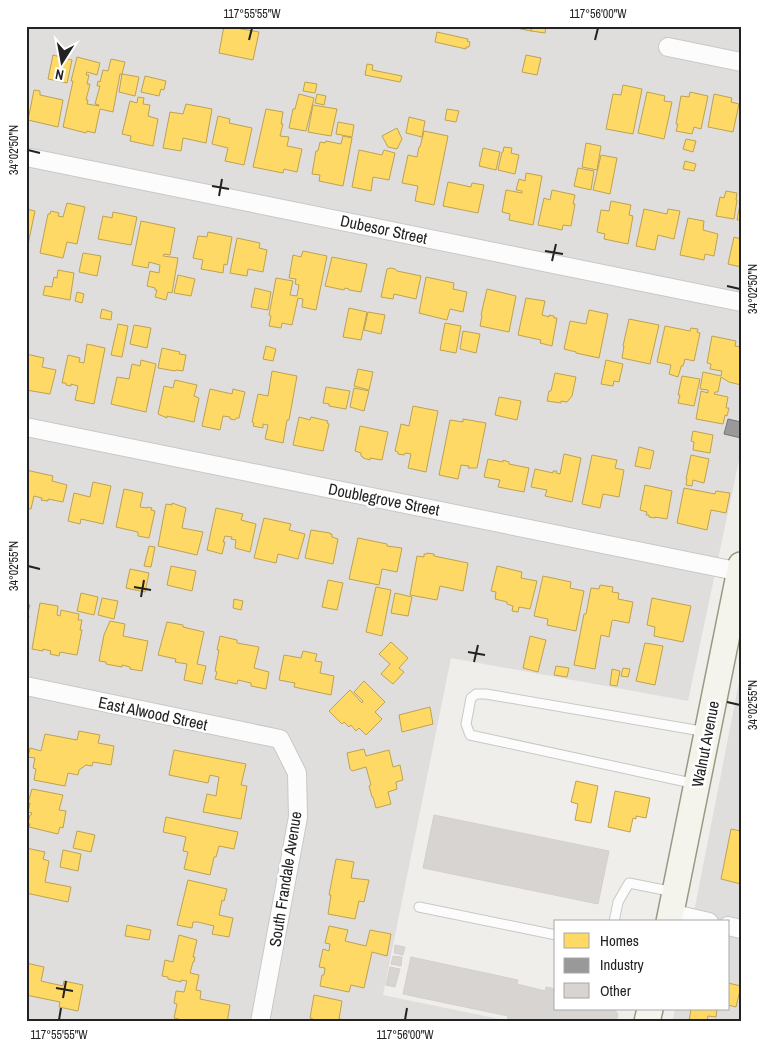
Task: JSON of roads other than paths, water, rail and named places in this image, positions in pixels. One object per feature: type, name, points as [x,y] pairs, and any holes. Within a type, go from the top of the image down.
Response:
[{"type":"street","points":[[668,47],[741,62]]},
{"type":"street","name":"Dubesor Street","points":[[26,157],[741,302]]},
{"type":"street","name":"Doublegrove Street","points":[[26,427],[740,569]]},
{"type":"street","name":"Walnut Avenue","points":[[671,909],[740,569]]},
{"type":"street","name":"East Alwood Street","points":[[26,686],[280,740]]},
{"type":"street","name":"South Frandale Avenue","points":[[260,1022],[298,817],[297,773],[280,740]]},
{"type":"street","points":[[671,909],[703,920]]},
{"type":"lane","points":[[696,784],[470,735],[466,724],[471,698],[476,694],[486,694],[707,732]]},
{"type":"lane","points":[[614,920],[618,902],[629,883],[671,909]]},
{"type":"lane","points":[[419,907],[554,935]]}]
